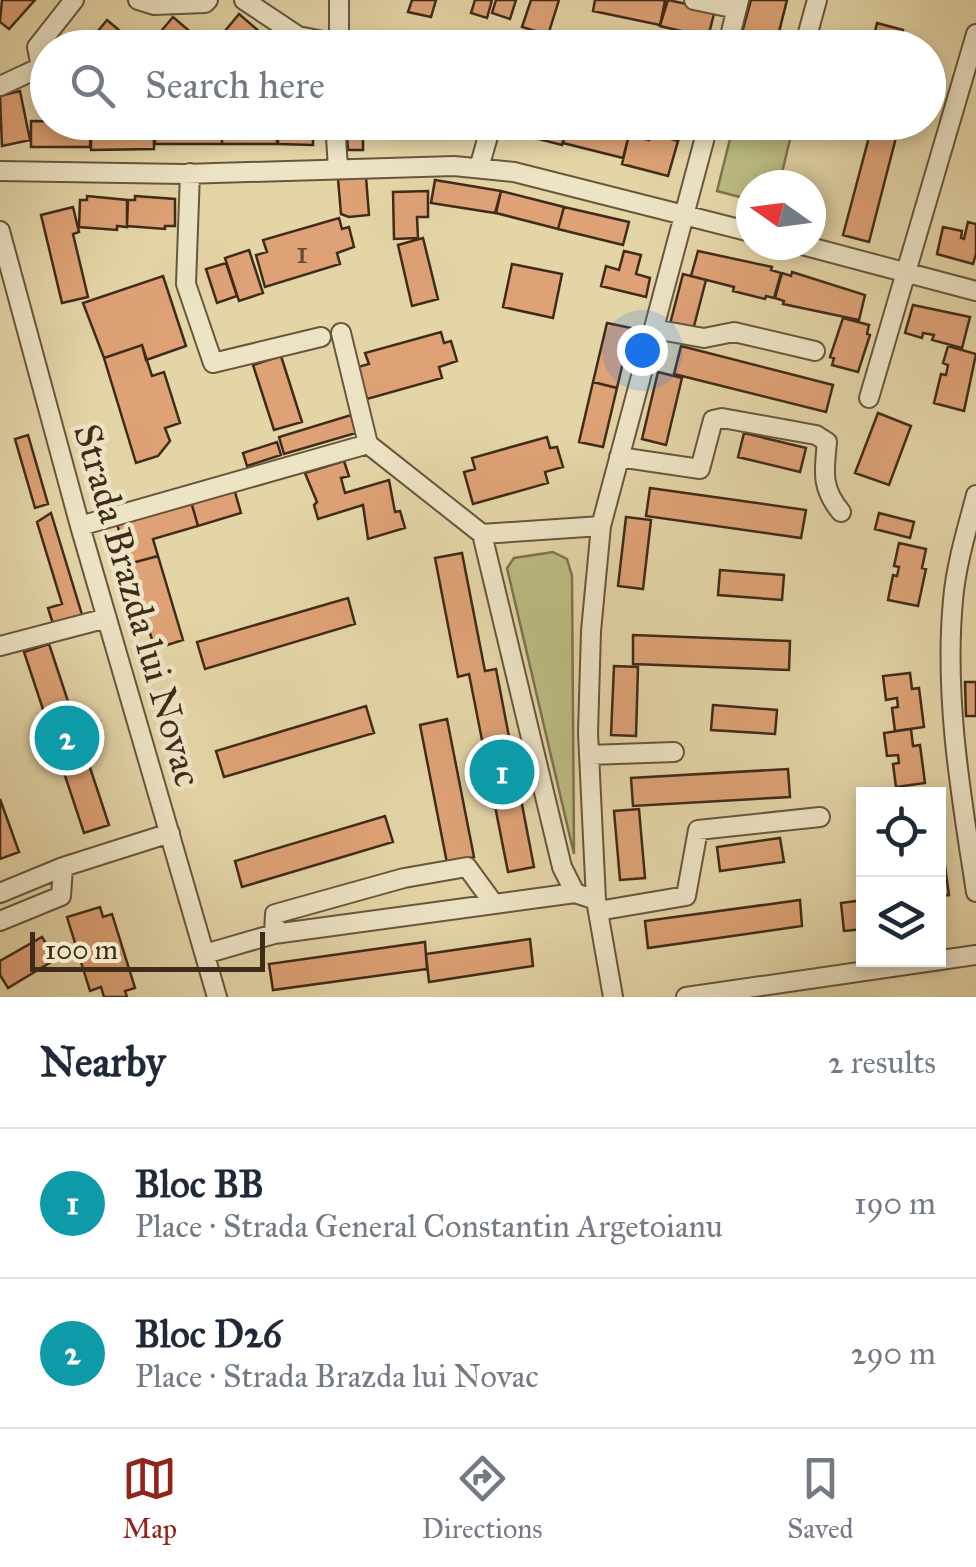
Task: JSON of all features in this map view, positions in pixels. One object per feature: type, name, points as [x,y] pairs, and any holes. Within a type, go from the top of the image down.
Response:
[{"type":"street","points":[[50,30],[74,0]]},
{"type":"street","points":[[138,0],[154,5],[208,0]]},
{"type":"street","points":[[244,0],[289,30]]},
{"type":"street","points":[[339,0],[339,30]]},
{"type":"street","points":[[694,0],[738,4],[732,30]]},
{"type":"street","points":[[809,30],[817,0]]},
{"type":"street","points":[[946,139],[976,34]]},
{"type":"street","points":[[0,86],[30,76]]},
{"type":"street","points":[[336,140],[338,168]]},
{"type":"street","points":[[479,168],[487,140]]},
{"type":"street","points":[[614,997],[597,905],[589,755],[591,631],[601,526],[705,140]]},
{"type":"street","points":[[870,398],[946,140]]},
{"type":"street","points":[[0,171],[190,174],[479,168],[514,172],[736,228]]},
{"type":"street","points":[[190,174],[186,284],[213,364],[321,337]]},
{"type":"street","name":"Strada Brazda lui Novac","points":[[0,231],[80,526],[217,997]]},
{"type":"street","points":[[826,251],[976,291]]},
{"type":"street","points":[[654,329],[704,338],[734,332],[816,351]]},
{"type":"street","points":[[341,334],[368,444],[482,534],[562,867],[575,892],[597,905],[686,896],[698,830],[820,817]]},
{"type":"street","points":[[619,457],[700,469],[712,420],[722,418],[816,436],[827,442],[824,476],[829,498],[841,512]]},
{"type":"street","points":[[80,526],[368,444]]},
{"type":"street","points":[[976,495],[953,596],[950,636],[952,716],[970,814],[976,892]]},
{"type":"street","points":[[482,534],[601,526]]},
{"type":"street","points":[[0,646],[107,618]]},
{"type":"street","points":[[589,755],[674,752]]},
{"type":"street","points":[[0,894],[63,867],[170,833]]},
{"type":"street","points":[[0,921],[62,896],[63,867]]},
{"type":"street","points":[[274,934],[275,914],[404,878],[467,868],[494,904]]},
{"type":"street","points":[[204,954],[274,934],[575,892]]},
{"type":"street","points":[[686,997],[976,955]]},
{"type":"green space","points":[[730,140],[790,140],[783,170],[736,170],[736,196],[717,191]]},
{"type":"green space","points":[[553,552],[567,559],[572,576],[574,854],[507,568],[514,558]]},
{"type":"building","points":[[2,0],[35,0],[9,29],[0,22]]},
{"type":"building","points":[[412,0],[436,0],[431,17],[408,12]]},
{"type":"building","points":[[475,0],[492,0],[487,18],[471,13]]},
{"type":"building","points":[[496,0],[516,0],[510,19],[492,13]]},
{"type":"building","points":[[531,0],[559,0],[550,30],[522,27]]},
{"type":"building","points":[[595,0],[665,1],[660,25],[593,11]]},
{"type":"building","points":[[668,0],[715,10],[710,30],[660,26]]},
{"type":"building","points":[[751,0],[787,0],[780,30],[743,30]]},
{"type":"building","points":[[239,14],[258,30],[226,30]]},
{"type":"building","points":[[173,17],[188,30],[162,30]]},
{"type":"building","points":[[107,20],[119,30],[99,30]]},
{"type":"building","points":[[877,23],[903,30],[875,30]]},
{"type":"building","points":[[20,91],[30,140],[2,146],[0,96]]},
{"type":"building","points":[[31,140],[90,140],[90,147],[31,147]]},
{"type":"building","points":[[91,140],[154,140],[154,149],[91,150]]},
{"type":"building","points":[[155,140],[222,140],[222,144],[155,144]]},
{"type":"building","points":[[222,140],[277,140],[277,144],[222,144]]},
{"type":"building","points":[[278,140],[313,140],[313,145],[278,144]]},
{"type":"building","points":[[347,140],[363,140],[363,150],[348,150]]},
{"type":"building","points":[[564,140],[628,140],[623,158],[563,143]]},
{"type":"building","points":[[628,140],[678,141],[668,176],[622,164]]},
{"type":"building","points":[[868,140],[895,140],[869,242],[843,235]]},
{"type":"building","points":[[366,177],[369,215],[341,214],[338,179]]},
{"type":"building","points":[[435,180],[501,191],[495,213],[431,203]]},
{"type":"building","points":[[428,191],[428,217],[417,217],[418,238],[394,239],[393,192]]},
{"type":"building","points":[[501,191],[564,207],[558,229],[496,213]]},
{"type":"building","points":[[87,196],[127,200],[127,227],[79,227],[80,200],[87,200]]},
{"type":"building","points":[[135,196],[175,199],[175,226],[127,226],[128,200],[135,200]]},
{"type":"building","points":[[73,207],[79,232],[73,234],[88,297],[62,303],[41,215]]},
{"type":"building","points":[[564,207],[629,222],[623,245],[558,229]]},
{"type":"building","points":[[339,218],[342,229],[349,227],[354,247],[337,253],[340,264],[265,287],[256,255],[267,252],[263,240]]},
{"type":"building","points":[[968,222],[976,224],[973,264],[937,254],[943,227],[962,231],[964,239]]},
{"type":"building","points":[[423,238],[438,299],[412,306],[398,245]]},
{"type":"building","points":[[249,250],[263,293],[239,301],[225,258]]},
{"type":"building","points":[[624,251],[641,255],[636,274],[650,278],[646,297],[601,286],[606,266],[619,270]]},
{"type":"building","points":[[698,251],[772,267],[771,270],[781,273],[774,298],[765,299],[691,276]]},
{"type":"building","points":[[226,263],[237,296],[217,303],[206,269]]},
{"type":"building","points":[[512,264],[562,274],[553,318],[503,307]]},
{"type":"building","points":[[792,272],[865,295],[859,320],[783,304],[775,298],[782,273],[791,276]]},
{"type":"building","points":[[683,274],[706,280],[693,330],[670,324]]},
{"type":"building","points":[[163,276],[186,346],[146,360],[142,345],[104,358],[83,303]]},
{"type":"building","points":[[913,305],[970,317],[962,348],[932,340],[934,335],[923,333],[922,338],[905,333]]},
{"type":"building","points":[[843,318],[869,325],[870,335],[858,372],[832,365],[834,358],[830,357]]},
{"type":"building","points":[[607,323],[631,328],[617,388],[593,382]]},
{"type":"building","points":[[441,332],[444,343],[451,341],[457,361],[439,367],[442,378],[367,399],[358,367],[369,364],[365,353]]},
{"type":"building","points":[[142,345],[152,376],[164,372],[180,423],[165,428],[170,441],[158,456],[136,463],[104,358]]},
{"type":"building","points":[[681,346],[833,385],[826,412],[674,374]]},
{"type":"building","points":[[948,346],[976,354],[964,411],[934,403],[941,374],[946,375],[948,365],[943,363]]},
{"type":"building","points":[[281,356],[302,422],[274,430],[253,365]]},
{"type":"building","points":[[658,372],[682,378],[666,445],[642,439]]},
{"type":"building","points":[[593,382],[617,388],[603,447],[579,442]]},
{"type":"building","points":[[878,413],[911,426],[889,485],[855,473]]},
{"type":"building","points":[[351,415],[356,433],[284,454],[279,437]]},
{"type":"building","points":[[744,433],[806,448],[800,472],[738,457]]},
{"type":"building","points":[[28,435],[48,504],[35,508],[15,439]]},
{"type":"building","points":[[547,437],[550,448],[557,447],[563,467],[545,472],[548,483],[473,504],[464,472],[475,469],[472,458]]},
{"type":"building","points":[[277,442],[281,455],[247,466],[243,453]]},
{"type":"building","points":[[344,461],[349,476],[341,478],[345,493],[389,480],[395,512],[400,511],[405,528],[368,539],[363,505],[318,519],[314,505],[317,502],[305,473]]},
{"type":"building","points":[[233,485],[241,513],[198,526],[190,498]]},
{"type":"building","points":[[650,488],[806,510],[801,538],[646,516]]},
{"type":"building","points":[[190,498],[198,526],[153,539],[158,556],[128,564],[116,520]]},
{"type":"building","points":[[51,513],[83,618],[54,627],[48,608],[62,604],[37,522]]},
{"type":"building","points":[[879,513],[914,522],[910,538],[875,529]]},
{"type":"building","points":[[626,517],[651,520],[643,589],[618,586]]},
{"type":"building","points":[[899,543],[926,549],[918,606],[888,600],[893,575],[897,576],[899,567],[894,566]]},
{"type":"building","points":[[462,553],[485,671],[496,669],[534,867],[508,872],[469,674],[458,677],[435,558]]},
{"type":"building","points":[[158,556],[183,640],[155,649],[128,564]]},
{"type":"building","points":[[720,570],[784,575],[782,600],[718,595]]},
{"type":"building","points":[[348,598],[355,624],[205,669],[197,642]]},
{"type":"building","points":[[633,635],[790,641],[789,670],[633,664]]},
{"type":"building","points":[[49,644],[109,825],[84,833],[24,652]]},
{"type":"building","points":[[614,666],[638,667],[636,736],[611,735]]},
{"type":"building","points":[[910,673],[912,689],[919,688],[924,727],[895,731],[892,708],[898,707],[897,698],[886,700],[883,676]]},
{"type":"building","points":[[965,682],[976,682],[976,716],[966,716]]},
{"type":"building","points":[[713,705],[777,710],[775,734],[711,730]]},
{"type":"building","points":[[366,706],[374,733],[224,777],[216,751]]},
{"type":"building","points":[[447,719],[474,857],[447,863],[420,725]]},
{"type":"building","points":[[911,729],[913,746],[920,745],[925,783],[896,787],[893,764],[899,763],[898,755],[887,756],[884,733]]},
{"type":"building","points":[[788,769],[790,797],[633,806],[631,778]]},
{"type":"building","points":[[0,799],[19,852],[0,859]]},
{"type":"building","points":[[639,809],[645,878],[620,880],[614,811]]},
{"type":"building","points":[[385,816],[393,842],[242,887],[235,861]]},
{"type":"building","points":[[780,838],[784,862],[720,871],[717,847]]},
{"type":"building","points":[[800,900],[802,926],[648,948],[645,921]]},
{"type":"building","points":[[856,901],[856,930],[844,931],[841,903]]},
{"type":"building","points":[[100,907],[103,917],[112,914],[135,988],[125,991],[127,997],[104,997],[101,987],[90,991],[67,917]]},
{"type":"building","points":[[42,937],[56,959],[8,988],[0,975],[0,961]]},
{"type":"building","points":[[530,939],[533,966],[429,982],[426,954]]},
{"type":"building","points":[[425,942],[427,969],[273,990],[269,964]]},
{"type":"place","name":"Bloc D26","points":[[67,738]]},
{"type":"place","name":"Bloc BB","points":[[502,772]]}]
